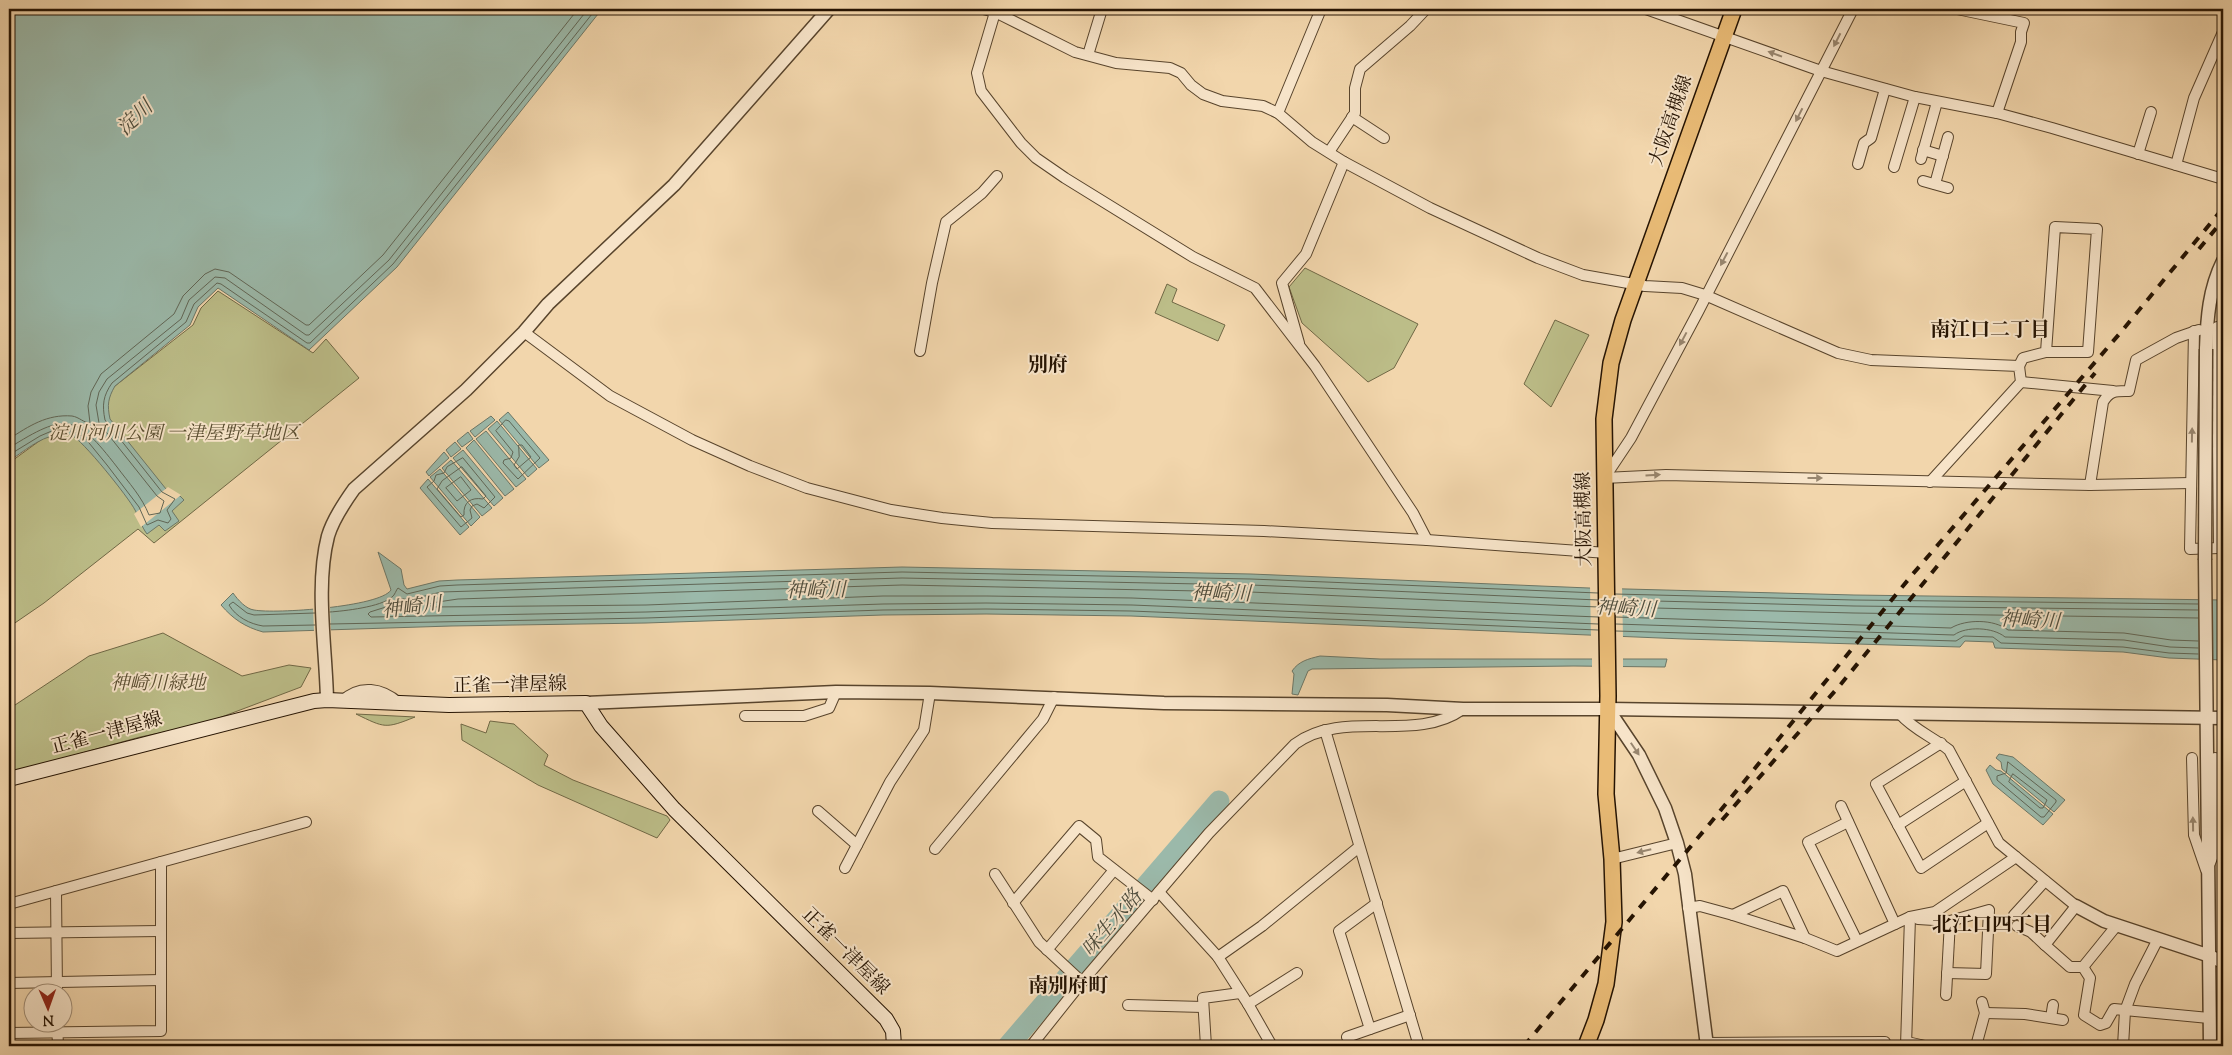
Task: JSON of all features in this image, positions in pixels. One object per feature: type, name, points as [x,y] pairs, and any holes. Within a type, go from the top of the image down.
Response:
[{"type":"main road","name":"大阪高槻線","points":[[1586,1046],[1600,1008],[1611,960],[1614,922],[1612,859],[1606,785],[1608,702],[1607,559],[1604,478],[1604,420],[1611,363],[1636,284],[1734,9]]},
{"type":"main road","name":"正雀一津屋線","points":[[9,779],[314,701],[401,704],[586,703],[602,726],[674,809],[886,1019],[893,1031],[894,1046]]},
{"type":"street","points":[[327,700],[322,587],[328,535],[343,504],[354,489],[427,426],[524,332],[548,304],[674,185],[828,9]]},
{"type":"street","points":[[983,9],[996,10],[1075,52],[1116,63],[1170,68],[1181,73],[1202,94],[1222,101],[1263,106],[1278,113],[1312,142],[1344,162],[1430,208],[1538,258],[1583,275],[1636,284],[1682,288],[1705,295],[1838,353],[1871,360],[2019,366]]},
{"type":"street","points":[[1088,55],[1102,9]]},
{"type":"street","points":[[1278,113],[1321,9]]},
{"type":"street","points":[[1329,152],[1355,113],[1355,88],[1360,69],[1410,26],[1426,9]]},
{"type":"street","points":[[1646,9],[1709,32],[1724,35],[1821,71],[1914,97],[1997,113],[2223,179]]},
{"type":"street","points":[[1604,478],[1631,438],[1852,9]]},
{"type":"street","points":[[1957,9],[2024,23],[2021,32],[2021,42],[1997,113]]},
{"type":"street","points":[[996,10],[977,72],[981,91],[1021,144],[1036,158],[1065,178],[1193,257],[1255,288],[1315,366],[1408,505],[1427,540]]},
{"type":"street","points":[[2176,165],[2194,98],[2223,32]]},
{"type":"street","points":[[1858,164],[1864,143],[1872,138],[1885,89]]},
{"type":"street","points":[[1894,167],[1902,157],[1914,97]]},
{"type":"street","points":[[1937,102],[1922,155],[1943,156]]},
{"type":"street","points":[[2138,154],[2151,112]]},
{"type":"street","points":[[1352,117],[1384,138]]},
{"type":"street","points":[[1935,184],[1948,137]]},
{"type":"street","points":[[1301,349],[1282,284],[1306,254],[1344,162]]},
{"type":"street","points":[[920,351],[932,283],[946,222],[982,193],[997,176]]},
{"type":"street","points":[[1924,181],[1948,188]]},
{"type":"street","points":[[1930,482],[2021,382],[2019,366],[2023,358],[2046,352],[2088,352],[2097,229],[2055,227],[2046,352]]},
{"type":"street","points":[[2210,328],[2191,484],[2190,549],[2219,548],[2221,482],[2210,328],[2208,305],[2215,276],[2223,261]]},
{"type":"street","points":[[2210,328],[2206,349],[2205,560],[2207,955],[2210,1046]]},
{"type":"street","points":[[2021,382],[2128,391],[2136,360],[2176,338],[2210,328]]},
{"type":"street","points":[[524,332],[610,396],[692,440],[750,466],[807,488],[891,510],[992,523],[1264,531],[1427,540],[1607,559]]},
{"type":"street","points":[[2090,485],[2103,402],[2108,394],[2114,391]]},
{"type":"street","points":[[1604,478],[1666,475],[2090,485],[2191,484]]},
{"type":"street","points":[[586,703],[836,692],[930,692],[1164,703],[1387,705],[1463,709],[1608,702],[1900,714],[2206,712],[2223,718]]},
{"type":"street","points":[[745,716],[804,716],[829,708],[836,692]]},
{"type":"street","points":[[845,868],[890,782],[924,730],[930,692]]},
{"type":"street","points":[[935,849],[1043,719],[1054,697]]},
{"type":"street","points":[[1608,702],[1640,755],[1664,808],[1677,843],[1684,874],[1707,1045],[1886,1042]]},
{"type":"street","points":[[1031,1046],[1082,982],[1209,832],[1289,750],[1307,736],[1325,730],[1426,725],[1449,719],[1463,709]]},
{"type":"street","points":[[1900,714],[1912,727],[1941,743],[1949,750],[1999,843],[2076,906],[2117,925],[2223,962]]},
{"type":"street","points":[[1325,730],[1419,1046]]},
{"type":"street","points":[[1941,743],[1876,784],[1921,868],[1988,823]]},
{"type":"street","points":[[2192,758],[2194,835],[2207,871]]},
{"type":"street","points":[[2207,871],[2221,838],[2215,758]]},
{"type":"street","points":[[1898,826],[1966,781]]},
{"type":"street","points":[[1840,806],[1895,924]]},
{"type":"street","points":[[818,812],[857,845]]},
{"type":"street","points":[[9,904],[306,822]]},
{"type":"street","points":[[1848,822],[1808,842],[1857,941]]},
{"type":"street","points":[[1013,903],[1079,826],[1096,840],[1098,857],[1132,884],[1156,896],[1218,957],[1272,1046]]},
{"type":"street","points":[[1612,859],[1677,843]]},
{"type":"street","points":[[1218,957],[1262,926],[1360,847]]},
{"type":"street","points":[[1688,908],[1700,906],[1732,915],[1837,950],[1910,917],[1935,912],[2016,857]]},
{"type":"street","points":[[9,1033],[161,1031],[161,862]]},
{"type":"street","points":[[1047,950],[1114,870]]},
{"type":"street","points":[[995,874],[1039,942],[1082,982]]},
{"type":"street","points":[[2014,915],[2045,881]]},
{"type":"street","points":[[56,891],[56,982]]},
{"type":"street","points":[[1732,915],[1783,891],[1805,938]]},
{"type":"street","points":[[1370,1030],[1340,932],[1377,903]]},
{"type":"street","points":[[2045,945],[2076,906]]},
{"type":"street","points":[[1910,917],[1950,921],[1989,910],[1986,974],[1947,974]]},
{"type":"street","points":[[1910,917],[1907,1044],[1925,1046]]},
{"type":"street","points":[[1946,995],[1950,921]]},
{"type":"street","points":[[2083,967],[2117,925]]},
{"type":"street","points":[[2017,926],[2031,932],[2070,967],[2083,967]]},
{"type":"street","points":[[9,933],[160,931]]},
{"type":"street","points":[[2123,1046],[2126,1011],[2136,984],[2158,939]]},
{"type":"street","points":[[2083,967],[2090,978],[2084,1015],[2100,1025],[2106,1023],[2114,1010],[2209,1018]]},
{"type":"street","points":[[1248,1004],[1297,973]]},
{"type":"street","points":[[72,987],[161,980]]},
{"type":"street","points":[[9,983],[22,984]]},
{"type":"street","points":[[1206,1046],[1203,998],[1240,993]]},
{"type":"street","points":[[1128,1005],[1203,1007]]},
{"type":"street","points":[[2051,1018],[2053,1005]]},
{"type":"street","points":[[1976,1046],[1984,1008],[2062,1020]]},
{"type":"street","points":[[1346,1037],[1410,1015]]},
{"type":"street","points":[[58,1033],[58,1046]]},
{"type":"green space","points":[[1305,268],[1418,324],[1394,368],[1368,382],[1302,323],[1289,287]]},
{"type":"green space","points":[[1167,284],[1177,289],[1172,302],[1225,325],[1218,341],[1155,313]]},
{"type":"green space","name":"淀川河川公園 一津屋野草地区","points":[[218,291],[313,353],[326,339],[359,378],[154,543],[138,529],[44,603],[9,627],[9,463],[115,386],[193,325],[201,308]]},
{"type":"green space","points":[[1555,320],[1589,335],[1551,407],[1524,384]]},
{"type":"green space","name":"神崎川緑地","points":[[163,633],[242,676],[289,665],[311,668],[301,687],[203,724],[140,737],[9,773],[9,709],[89,656]]},
{"type":"green space","points":[[356,714],[415,717],[397,724],[385,725]]},
{"type":"green space","points":[[490,721],[514,724],[548,755],[544,765],[573,780],[667,816],[670,820],[657,838],[538,785],[462,740],[461,724],[486,733]]},
{"type":"water","name":"淀川","points":[[9,9],[602,9],[397,267],[309,350],[218,288],[198,307],[190,325],[115,386],[109,402],[110,419],[166,489],[184,500],[172,511],[179,521],[165,531],[159,525],[147,534],[131,503],[115,482],[95,457],[71,435],[56,435],[43,439],[9,461]]},
{"type":"water","points":[[508,412],[549,460],[539,468],[499,420]]},
{"type":"water","points":[[491,416],[495,420],[475,437],[470,431]]},
{"type":"water","points":[[497,421],[537,469],[528,477],[488,429]]},
{"type":"water","points":[[486,431],[526,479],[516,487],[476,439]]},
{"type":"water","points":[[468,432],[473,439],[462,447],[457,441]]},
{"type":"water","points":[[474,440],[514,489],[505,496],[466,448]]},
{"type":"water","points":[[455,442],[461,449],[451,457],[446,450]]},
{"type":"water","points":[[463,450],[503,498],[494,506],[453,458]]},
{"type":"water","points":[[444,452],[449,458],[429,476],[426,472]]},
{"type":"water","points":[[451,460],[492,508],[482,516],[442,468]]},
{"type":"water","points":[[440,469],[480,517],[471,526],[430,477]]},
{"type":"water","points":[[428,479],[469,527],[460,535],[420,488]]},
{"type":"water","name":"神崎川","points":[[378,552],[401,569],[404,585],[407,589],[439,581],[457,580],[902,567],[1251,574],[1589,588],[1854,595],[2223,600],[2223,660],[2169,658],[2123,652],[1995,648],[1993,642],[1965,641],[1960,647],[1684,639],[1131,616],[883,615],[646,623],[451,626],[263,632],[240,622],[221,605],[233,593],[248,608],[265,611],[326,608],[368,601],[383,596],[391,590]]},
{"type":"water","points":[[1320,656],[1380,659],[1667,659],[1665,667],[1574,666],[1312,669],[1308,671],[1298,695],[1292,694],[1294,674],[1292,671],[1308,659]]},
{"type":"water","points":[[1999,754],[2013,757],[2065,800],[2054,812],[2002,769],[2001,762],[1996,758]]},
{"type":"water","points":[[1990,765],[1996,770],[2001,771],[2053,814],[2043,825],[1993,784],[1986,770]]},
{"type":"pier","points":[[168,487],[181,495],[141,527],[134,514]]},
{"type":"pier","points":[[1590,586],[1622,586],[1623,638],[1591,638]]},
{"type":"pier","points":[[330,605],[331,632],[314,632],[313,606]]},
{"type":"pier","points":[[1592,656],[1623,656],[1623,669],[1592,668]]},
{"type":"waterway","name":"味生水路","points":[[1008,1046],[1219,801]]},
{"type":"railway","points":[[1524,1046],[1712,821],[1912,575],[2121,332],[2223,208]]},
{"type":"railway","points":[[2199,249],[2223,220]]},
{"type":"railway","points":[[1722,820],[1841,684],[2095,373]]},
{"type":"district","name":"南江口二丁目","points":[[1990,331]]},
{"type":"district","name":"別府","points":[[1048,366]]},
{"type":"district","name":"北江口四丁目","points":[[1992,926]]},
{"type":"district","name":"南別府町","points":[[1068,987]]}]
